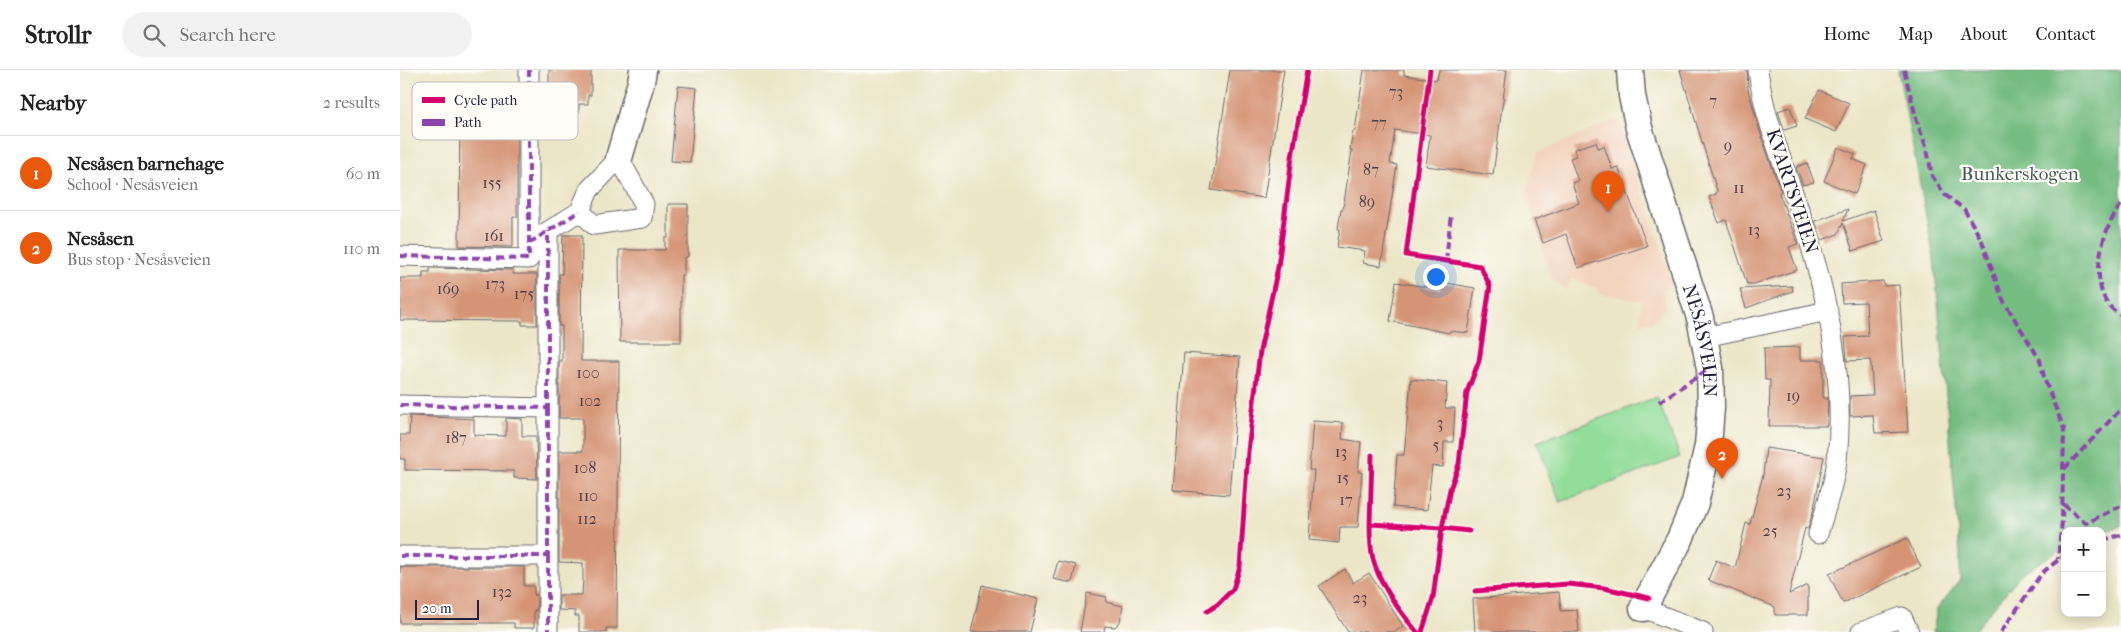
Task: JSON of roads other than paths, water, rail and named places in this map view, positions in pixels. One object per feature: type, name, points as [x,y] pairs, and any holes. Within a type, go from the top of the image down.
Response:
[{"type":"street","points":[[529,243],[580,211],[589,190],[619,158],[643,70]]},
{"type":"street","name":"NESÅSVEIEN","points":[[1630,70],[1632,96],[1642,137],[1693,293],[1705,337],[1710,368],[1711,408],[1708,446],[1694,503],[1680,539],[1643,608]]},
{"type":"street","name":"KVARTSVEIEN","points":[[1758,70],[1763,101],[1815,256],[1828,311],[1838,382],[1837,461],[1818,534]]},
{"type":"street","points":[[400,256],[529,259],[529,140]]},
{"type":"street","points":[[580,211],[594,225],[642,218],[644,204],[619,158]]},
{"type":"street","points":[[548,231],[548,632]]},
{"type":"street","points":[[1705,337],[1828,311]]},
{"type":"street","points":[[400,405],[548,408]]},
{"type":"street","points":[[400,556],[548,556]]},
{"type":"street","points":[[1643,608],[1703,632]]},
{"type":"street","points":[[1861,632],[1902,617],[1909,632]]},
{"type":"place","name":"Nesåsen barnehage","points":[[1608,212]]},
{"type":"place","name":"Nesåsen","points":[[1722,479]]},
{"type":"park label","name":"Bunkerskogen","points":[[2020,173]]}]
